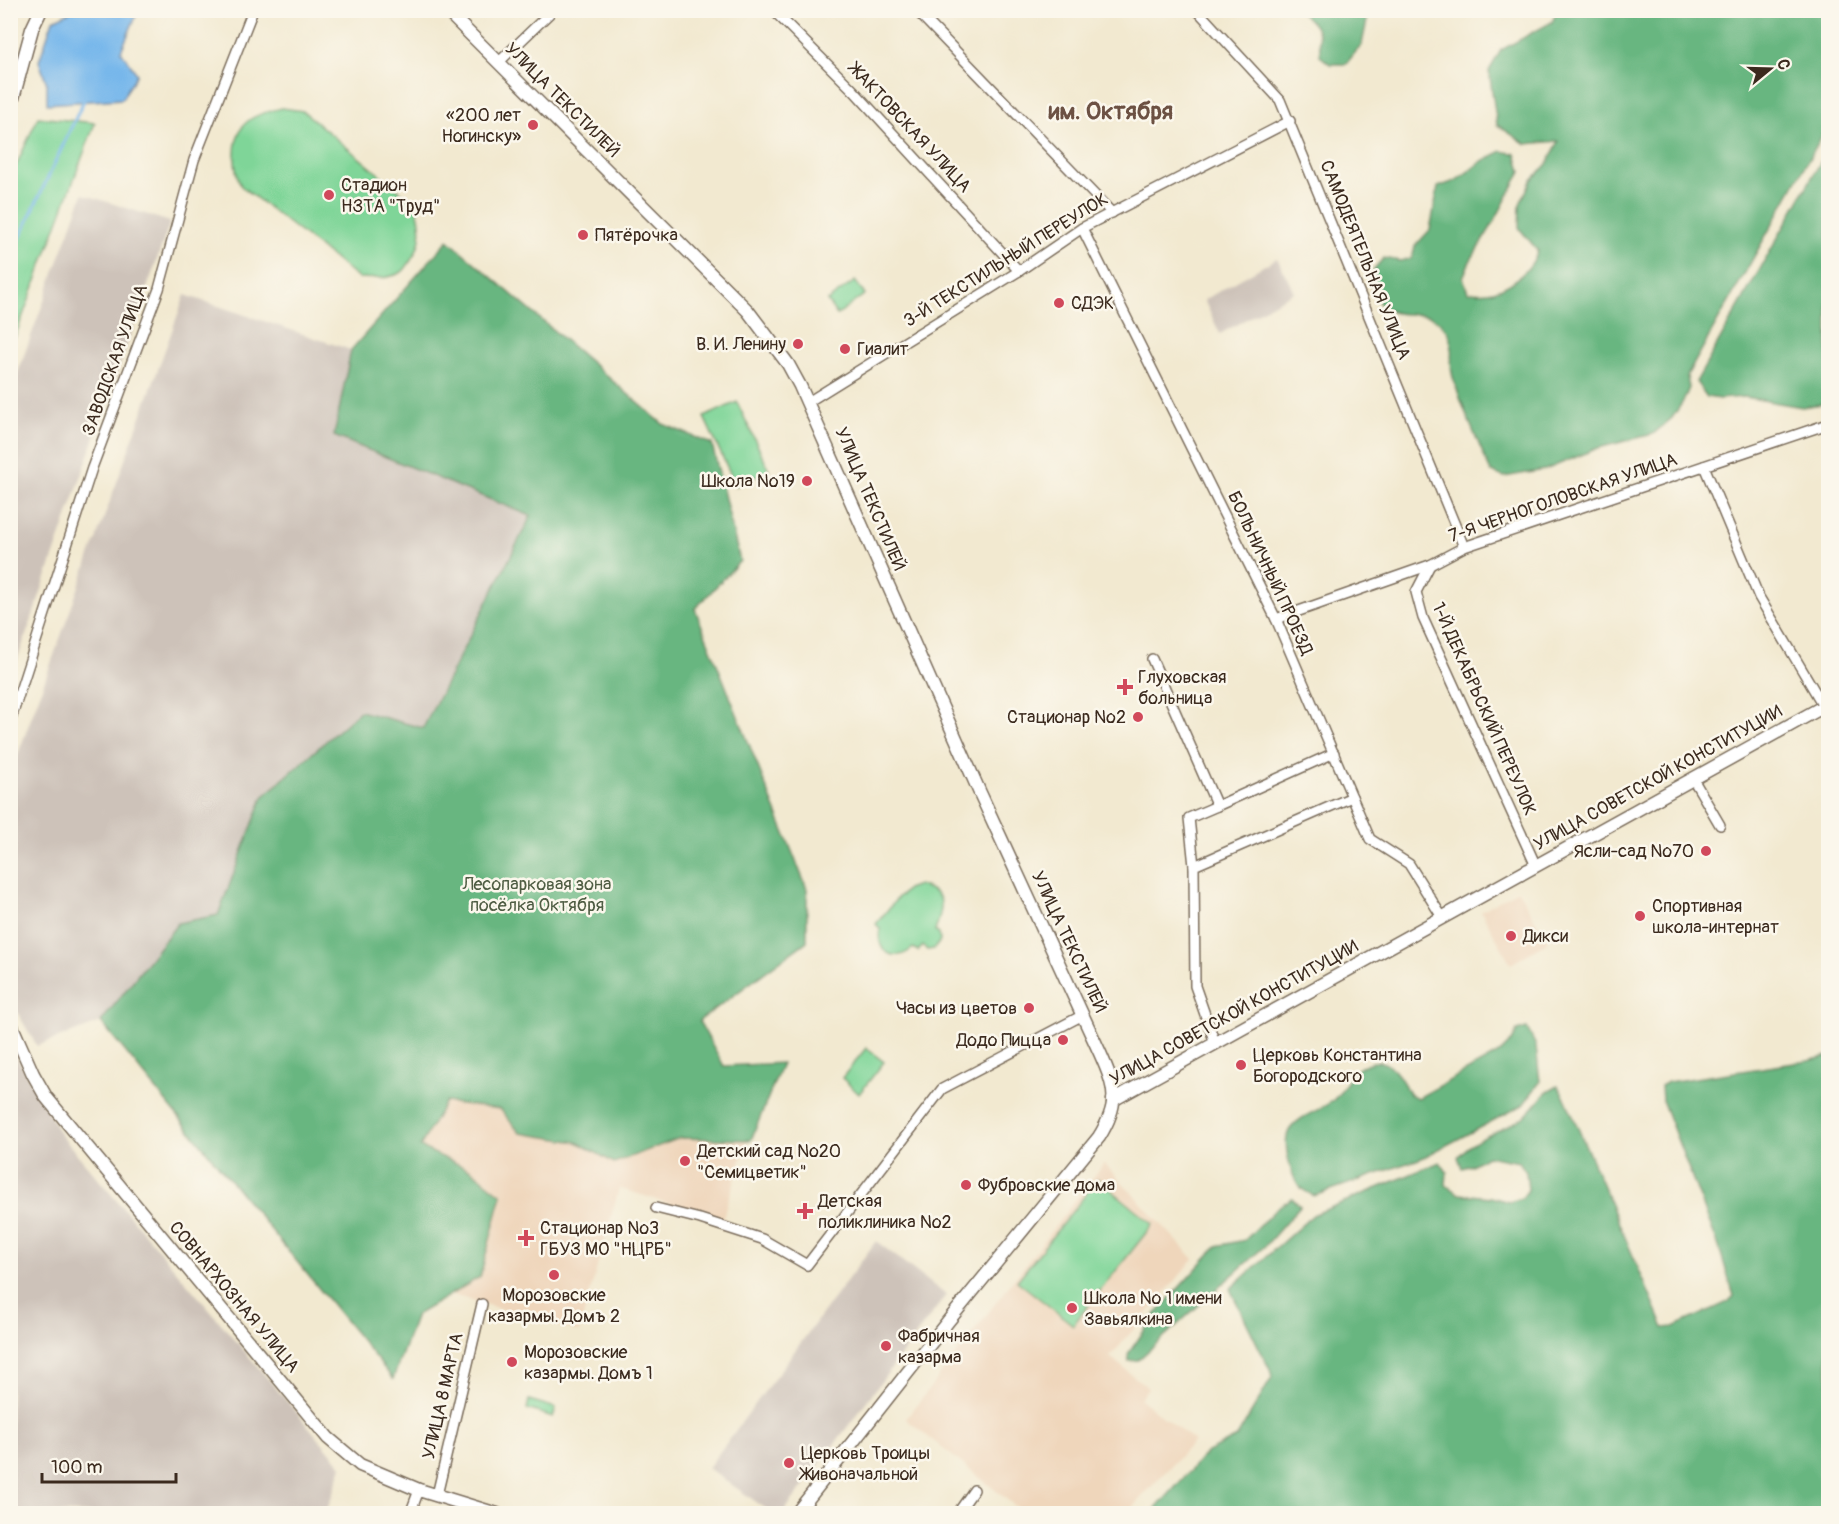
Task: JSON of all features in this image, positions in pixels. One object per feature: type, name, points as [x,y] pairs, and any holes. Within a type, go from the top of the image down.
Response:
[{"type":"street","points":[[10,109],[32,29],[41,10]]},
{"type":"street","name":"ЗАВОДСКАЯ УЛИЦА","points":[[10,722],[92,468],[159,289],[194,160],[253,10]]},
{"type":"street","name":"УЛИЦА ТЕКСТИЛЕЙ","points":[[446,10],[748,311],[788,364],[808,402],[978,787],[1107,1068],[1113,1100]]},
{"type":"street","points":[[499,62],[553,10]]},
{"type":"street","name":"ЖАКТОВСКАЯ УЛИЦА","points":[[773,10],[854,91],[1019,271]]},
{"type":"street","points":[[915,10],[1112,213]]},
{"type":"street","name":"САМОДЕЯТЕЛЬНАЯ УЛИЦА","points":[[1197,10],[1280,100],[1290,120],[1464,547]]},
{"type":"street","name":"3-Й ТЕКСТИЛЬНЫЙ ПЕРЕУЛОК","points":[[808,402],[1019,271],[1082,228],[1290,120]]},
{"type":"street","name":"БОЛЬНИЧНЫЙ ПРОЕЗД","points":[[1082,228],[1276,619],[1370,839],[1409,864],[1442,916]]},
{"type":"street","name":"7-Я ЧЕРНОГОЛОВСКАЯ УЛИЦА","points":[[1276,619],[1430,565],[1464,547],[1828,424]]},
{"type":"street","points":[[1704,466],[1759,597],[1826,705]]},
{"type":"street","name":"1-Й ДЕКАБРЬСКИЙ ПЕРЕУЛОК","points":[[1430,565],[1416,592],[1423,618],[1536,866]]},
{"type":"street","points":[[1152,659],[1217,806]]},
{"type":"street","name":"УЛИЦА СОВЕТСКОЙ КОНСТИТУЦИИ","points":[[798,1513],[936,1337],[1098,1137],[1111,1116],[1113,1100],[1826,705]]},
{"type":"street","points":[[1215,1043],[1195,986],[1194,866],[1189,818],[1334,753]]},
{"type":"street","points":[[1693,779],[1719,825]]},
{"type":"street","points":[[1194,866],[1352,796]]},
{"type":"street","points":[[656,1208],[762,1239],[807,1265],[942,1089],[1083,1015]]},
{"type":"street","name":"СОВНАРХОЗНАЯ УЛИЦА","points":[[10,1022],[46,1097],[328,1438],[360,1465],[419,1490],[498,1514]]},
{"type":"street","name":"УЛИЦА 8 МАРТА","points":[[437,1495],[482,1304]]},
{"type":"street","points":[[410,1514],[419,1490]]},
{"type":"street","points":[[957,1514],[974,1490]]},
{"type":"shaded area","points":[[83,194],[170,222],[11,678],[11,391]]},
{"type":"shaded area","points":[[1277,258],[1294,292],[1220,334],[1204,300]]},
{"type":"shaded area","points":[[185,295],[351,350],[334,436],[531,516],[422,728],[360,711],[263,797],[218,915],[178,923],[101,1022],[37,1046],[11,1002],[10,776]]},
{"type":"shaded area","points":[[1518,890],[1548,942],[1511,964],[1481,911]]},
{"type":"shaded area","points":[[10,1045],[60,1134],[342,1466],[326,1513],[11,1513]]},
{"type":"shaded area","name":"Стационар №3 ГБУЗ МО \"НЦРБ\"","points":[[431,1076],[758,1107],[722,1220],[619,1188],[579,1332],[433,1289],[408,1156]]},
{"type":"shaded area","name":"Школа № 1 имени Завьялкина","points":[[1104,1163],[1194,1259],[1110,1357],[1148,1388],[1140,1399],[1194,1441],[1127,1513],[1024,1513],[906,1419]]},
{"type":"shaded area","points":[[876,1241],[946,1295],[783,1513],[772,1513],[708,1468]]},
{"type":"green space","points":[[1299,11],[1369,11],[1362,44],[1346,64],[1330,64],[1320,56],[1317,30],[1311,21]]},
{"type":"green space","points":[[1557,11],[1828,11],[1828,125],[1687,376],[1689,388],[1672,418],[1653,434],[1598,448],[1545,470],[1504,477],[1491,472],[1466,414],[1453,376],[1450,338],[1445,328],[1431,317],[1401,314],[1386,309],[1376,296],[1372,278],[1375,268],[1384,258],[1400,261],[1412,258],[1415,246],[1430,230],[1438,187],[1455,181],[1484,160],[1502,151],[1516,154],[1521,171],[1469,263],[1463,278],[1468,292],[1488,292],[1504,287],[1525,272],[1535,258],[1538,251],[1519,228],[1520,204],[1531,181],[1547,164],[1559,141],[1526,144],[1497,125],[1489,71],[1501,50],[1552,22]]},
{"type":"green space","name":"Стадион НЗТА \"Труд\"","points":[[282,108],[303,111],[416,205],[420,220],[420,240],[415,253],[402,272],[387,277],[359,278],[241,186],[236,172],[235,155],[239,132],[251,119]]},
{"type":"green space","points":[[38,117],[95,123],[15,337],[10,328],[11,177]]},
{"type":"green space","points":[[1828,149],[1828,403],[1802,407],[1744,397],[1719,399],[1707,397],[1696,382]]},
{"type":"green space","name":"Лесопарковая зона посёлка Октября","points":[[448,240],[663,424],[712,444],[740,561],[695,609],[807,889],[807,941],[699,1021],[724,1066],[782,1063],[751,1140],[680,1138],[614,1163],[577,1142],[520,1133],[500,1109],[445,1102],[420,1147],[471,1170],[502,1195],[480,1277],[416,1315],[393,1379],[101,1022],[178,923],[218,915],[263,797],[360,711],[423,728],[531,516],[334,436],[351,350]]},
{"type":"green space","points":[[855,281],[865,294],[837,315],[827,301]]},
{"type":"green space","points":[[737,402],[769,470],[736,486],[704,417]]},
{"type":"green space","points":[[918,885],[928,888],[939,896],[941,908],[935,931],[939,934],[940,941],[934,949],[927,950],[923,946],[918,951],[913,948],[906,953],[893,955],[883,949],[879,937],[880,929],[876,924],[899,896],[907,889]]},
{"type":"green space","points":[[1527,1028],[1536,1046],[1540,1082],[1523,1105],[1422,1158],[1314,1196],[1298,1184],[1288,1160],[1287,1135],[1290,1129],[1299,1120],[1336,1098],[1358,1069],[1376,1062],[1390,1066],[1409,1094],[1418,1098],[1501,1052],[1512,1041],[1517,1031]]},
{"type":"green space","points":[[866,1048],[884,1062],[859,1094],[842,1078]]},
{"type":"green space","points":[[1828,1056],[1828,1513],[1152,1513],[1207,1452],[1237,1437],[1273,1376],[1230,1289],[1313,1215],[1440,1162],[1447,1172],[1446,1185],[1459,1194],[1491,1197],[1509,1202],[1522,1198],[1528,1190],[1526,1172],[1519,1162],[1487,1156],[1462,1168],[1458,1157],[1481,1139],[1518,1121],[1545,1094],[1558,1086],[1664,1328],[1674,1327],[1728,1302],[1734,1296],[1719,1247],[1662,1100],[1661,1086],[1668,1082]]},
{"type":"green space","points":[[1098,1179],[1153,1224],[1073,1325],[1017,1281]]},
{"type":"green space","points":[[1292,1198],[1300,1206],[1267,1244],[1138,1360],[1129,1361],[1128,1354],[1158,1311],[1217,1246],[1245,1240],[1276,1209]]},
{"type":"green space","points":[[529,1400],[556,1408],[553,1417],[527,1409]]},
{"type":"water","points":[[72,11],[138,11],[121,51],[137,74],[122,99],[47,104],[47,84],[39,61],[53,20]]},
{"type":"waterway","points":[[10,259],[85,98]]},
{"type":"place","name":"«200 лет Ногинску»","points":[[533,125]]},
{"type":"place","name":"Стадион НЗТА \"Труд\"","points":[[329,195]]},
{"type":"place","name":"Пятёрочка","points":[[583,235]]},
{"type":"place","name":"СДЭК","points":[[1059,303]]},
{"type":"place","name":"В. И. Ленину","points":[[798,344]]},
{"type":"place","name":"Гиалит","points":[[845,349]]},
{"type":"place","name":"Школа №19","points":[[807,481]]},
{"type":"place","name":"Глуховская больница","points":[[1125,687]]},
{"type":"place","name":"Стационар №2","points":[[1138,717]]},
{"type":"place","name":"Ясли-сад №70","points":[[1706,851]]},
{"type":"place","name":"Спортивная школа-интернат","points":[[1640,916]]},
{"type":"place","name":"Дикси","points":[[1511,936]]},
{"type":"place","name":"Часы из цветов","points":[[1029,1008]]},
{"type":"place","name":"Додо Пицца","points":[[1063,1040]]},
{"type":"place","name":"Церковь Константина Богородского","points":[[1241,1065]]},
{"type":"place","name":"Детский сад №20 \"Семицветик\"","points":[[685,1161]]},
{"type":"place","name":"Фубровские дома","points":[[966,1185]]},
{"type":"place","name":"Детская поликлиника №2","points":[[805,1211]]},
{"type":"place","name":"Стационар №3 ГБУЗ МО \"НЦРБ\"","points":[[526,1238]]},
{"type":"place","name":"Морозовские казармы. Домъ 2","points":[[554,1275]]},
{"type":"place","name":"Школа № 1 имени Завьялкина","points":[[1072,1308]]},
{"type":"place","name":"Фабричная казарма","points":[[886,1346]]},
{"type":"place","name":"Морозовские казармы. Домъ 1","points":[[512,1362]]},
{"type":"place","name":"Церковь Троицы Живоначальной","points":[[789,1463]]},
{"type":"district","name":"им. Октября","points":[[1111,111]]}]
